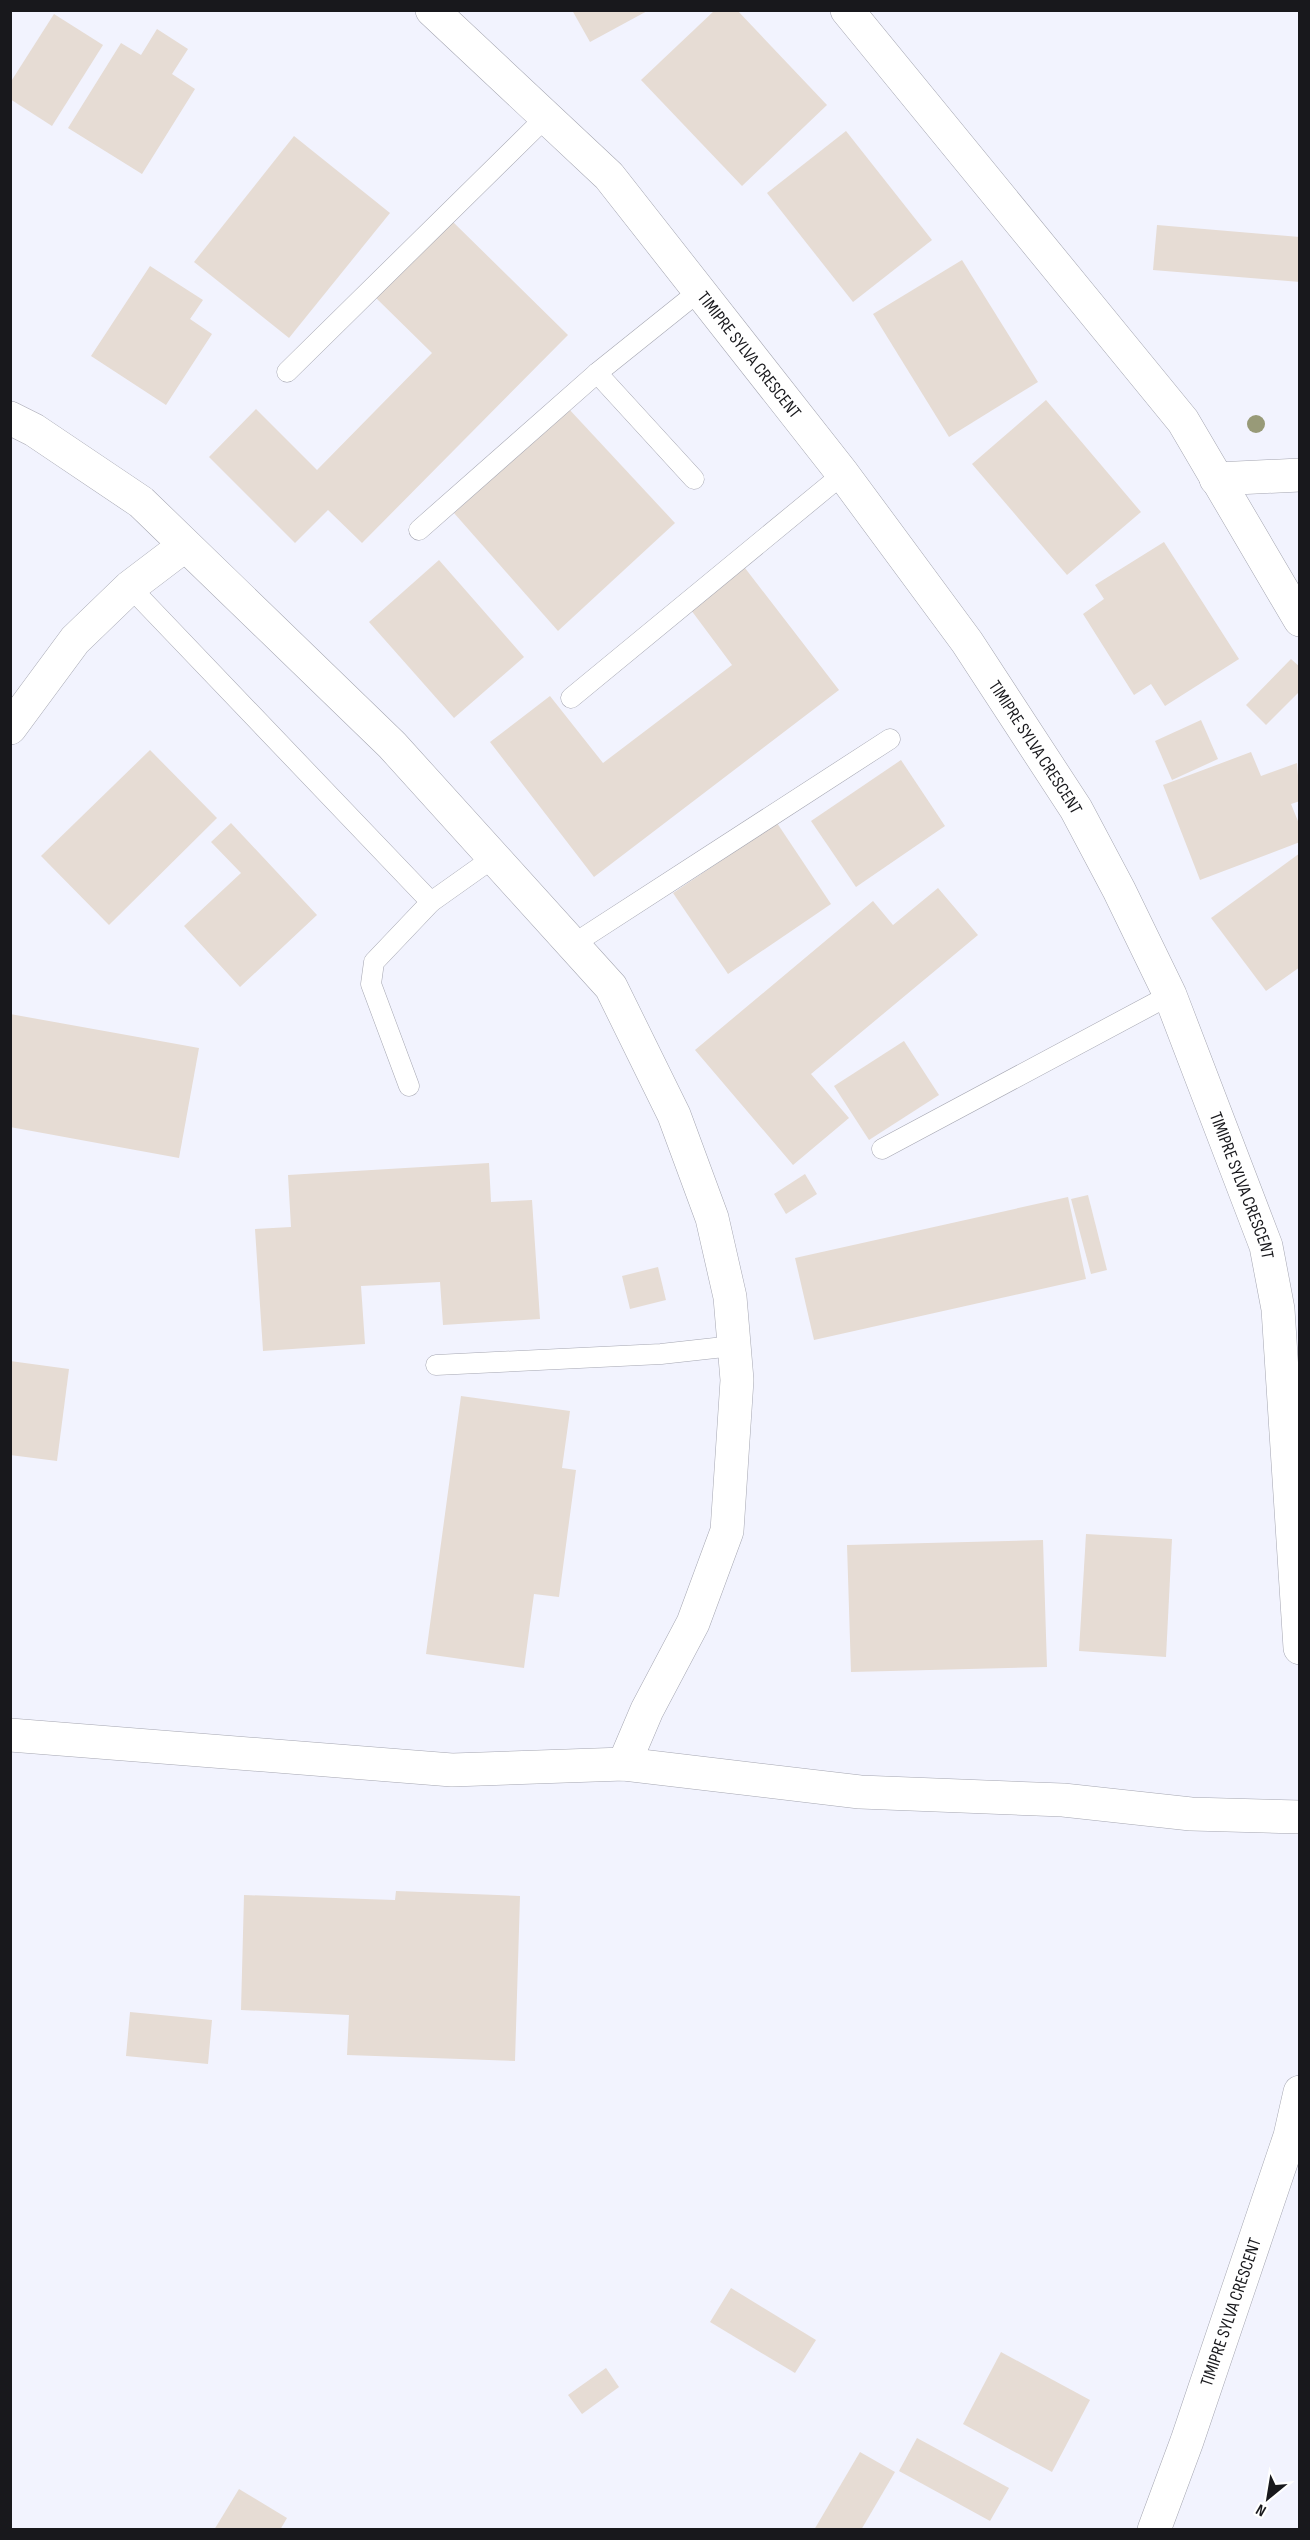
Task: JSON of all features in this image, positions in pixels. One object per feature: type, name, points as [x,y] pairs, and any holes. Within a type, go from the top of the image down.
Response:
[{"type":"street","name":"TIMIPRE SYLVA CRESCENT","points":[[432,10],[609,176],[843,474],[967,642],[1076,809],[1119,890],[1170,995],[1289,1308],[1299,1648]]},
{"type":"street","points":[[847,10],[1183,421],[1299,620]]},
{"type":"street","points":[[10,417],[34,430],[141,502],[183,546],[392,745],[611,987],[674,1115],[712,1218],[730,1297],[737,1380],[727,1531],[693,1623],[647,1710],[624,1764]]},
{"type":"street","points":[[1216,479],[1299,475]]},
{"type":"street","points":[[10,728],[75,640],[130,587],[183,546]]},
{"type":"street","points":[[10,1735],[452,1770],[624,1764],[860,1792],[1063,1800],[1191,1814],[1299,1817]]},
{"type":"street","name":"TIMIPRE SYLVA CRESCENT","points":[[1154,2529],[1187,2441],[1290,2136],[1299,2092]]},
{"type":"lane","points":[[287,372],[546,117]]},
{"type":"lane","points":[[419,530],[597,373],[698,292]]},
{"type":"lane","points":[[597,373],[694,479]]},
{"type":"lane","points":[[571,698],[843,474]]},
{"type":"lane","points":[[130,587],[430,902]]},
{"type":"lane","points":[[572,945],[890,739]]},
{"type":"lane","points":[[409,1086],[372,984],[374,962],[430,902],[493,858]]},
{"type":"lane","points":[[882,1149],[1170,995]]},
{"type":"lane","points":[[436,1365],[661,1354],[733,1346]]},
{"type":"building","points":[[572,10],[649,10],[590,42]]},
{"type":"building","points":[[715,10],[737,10],[827,105],[742,186],[641,80]]},
{"type":"building","points":[[54,14],[103,45],[52,126],[10,99],[10,83]]},
{"type":"building","points":[[157,29],[188,49],[172,74],[195,89],[142,174],[68,128],[121,43],[141,55]]},
{"type":"building","points":[[846,131],[932,240],[853,302],[767,193]]},
{"type":"building","points":[[294,136],[390,213],[289,338],[194,262]]},
{"type":"building","points":[[451,220],[568,335],[362,543],[328,510],[295,543],[209,457],[256,409],[317,470],[432,353],[375,297]]},
{"type":"building","points":[[1157,225],[1300,237],[1300,282],[1153,270]]},
{"type":"building","points":[[962,260],[1038,382],[949,437],[873,314]]},
{"type":"building","points":[[150,266],[203,300],[190,319],[212,334],[166,405],[91,356]]},
{"type":"building","points":[[1046,400],[1141,512],[1067,575],[972,464]]},
{"type":"building","points":[[568,408],[675,523],[558,631],[454,513]]},
{"type":"building","points":[[1164,542],[1239,659],[1165,706],[1151,684],[1134,695],[1083,614],[1104,599],[1095,585]]},
{"type":"building","points":[[439,560],[524,657],[454,718],[369,622]]},
{"type":"building","points":[[745,568],[839,690],[594,877],[490,742],[550,696],[603,763],[732,665],[691,610]]},
{"type":"building","points":[[1291,659],[1300,667],[1300,691],[1266,725],[1246,705]]},
{"type":"building","points":[[1201,720],[1218,759],[1172,780],[1155,741]]},
{"type":"building","points":[[150,750],[217,818],[109,925],[41,856]]},
{"type":"building","points":[[1251,752],[1261,776],[1297,763],[1300,801],[1291,804],[1300,826],[1300,842],[1200,880],[1163,785]]},
{"type":"building","points":[[901,760],[945,826],[856,887],[811,821]]},
{"type":"building","points":[[231,823],[317,915],[240,987],[184,926],[241,873],[211,842]]},
{"type":"building","points":[[777,823],[831,904],[728,974],[673,893]]},
{"type":"building","points":[[1300,853],[1300,967],[1266,991],[1211,918]]},
{"type":"building","points":[[938,888],[978,935],[811,1074],[849,1118],[793,1165],[695,1050],[873,901],[893,925]]},
{"type":"building","points":[[10,1014],[199,1048],[179,1158],[10,1127]]},
{"type":"building","points":[[904,1041],[939,1095],[869,1140],[834,1086]]},
{"type":"building","points":[[489,1163],[491,1202],[532,1200],[540,1319],[443,1325],[440,1282],[361,1286],[365,1344],[263,1351],[255,1229],[291,1227],[288,1175]]},
{"type":"building","points":[[805,1174],[817,1194],[786,1214],[774,1194]]},
{"type":"building","points":[[1088,1195],[1107,1270],[1091,1274],[1071,1199]]},
{"type":"building","points":[[1068,1197],[1086,1279],[814,1340],[795,1258]]},
{"type":"building","points":[[658,1267],[666,1300],[630,1309],[622,1276]]},
{"type":"building","points":[[10,1361],[69,1369],[57,1461],[10,1455]]},
{"type":"building","points":[[461,1396],[570,1411],[562,1468],[576,1470],[559,1597],[534,1594],[524,1668],[426,1654]]},
{"type":"building","points":[[1086,1534],[1172,1539],[1166,1657],[1079,1651]]},
{"type":"building","points":[[1043,1540],[1047,1667],[851,1672],[847,1545]]},
{"type":"building","points":[[396,1891],[520,1896],[515,2061],[347,2055],[349,2015],[241,2010],[244,1895],[395,1900]]},
{"type":"building","points":[[130,2012],[212,2020],[208,2064],[126,2056]]},
{"type":"building","points":[[731,2288],[816,2340],[795,2373],[710,2322]]},
{"type":"building","points":[[1001,2352],[1090,2400],[1052,2472],[963,2424]]},
{"type":"building","points":[[606,2368],[619,2387],[582,2414],[568,2395]]},
{"type":"building","points":[[917,2438],[1009,2488],[990,2521],[899,2471]]},
{"type":"building","points":[[860,2452],[895,2472],[861,2530],[814,2530]]},
{"type":"building","points":[[239,2489],[287,2518],[280,2530],[214,2530]]}]
